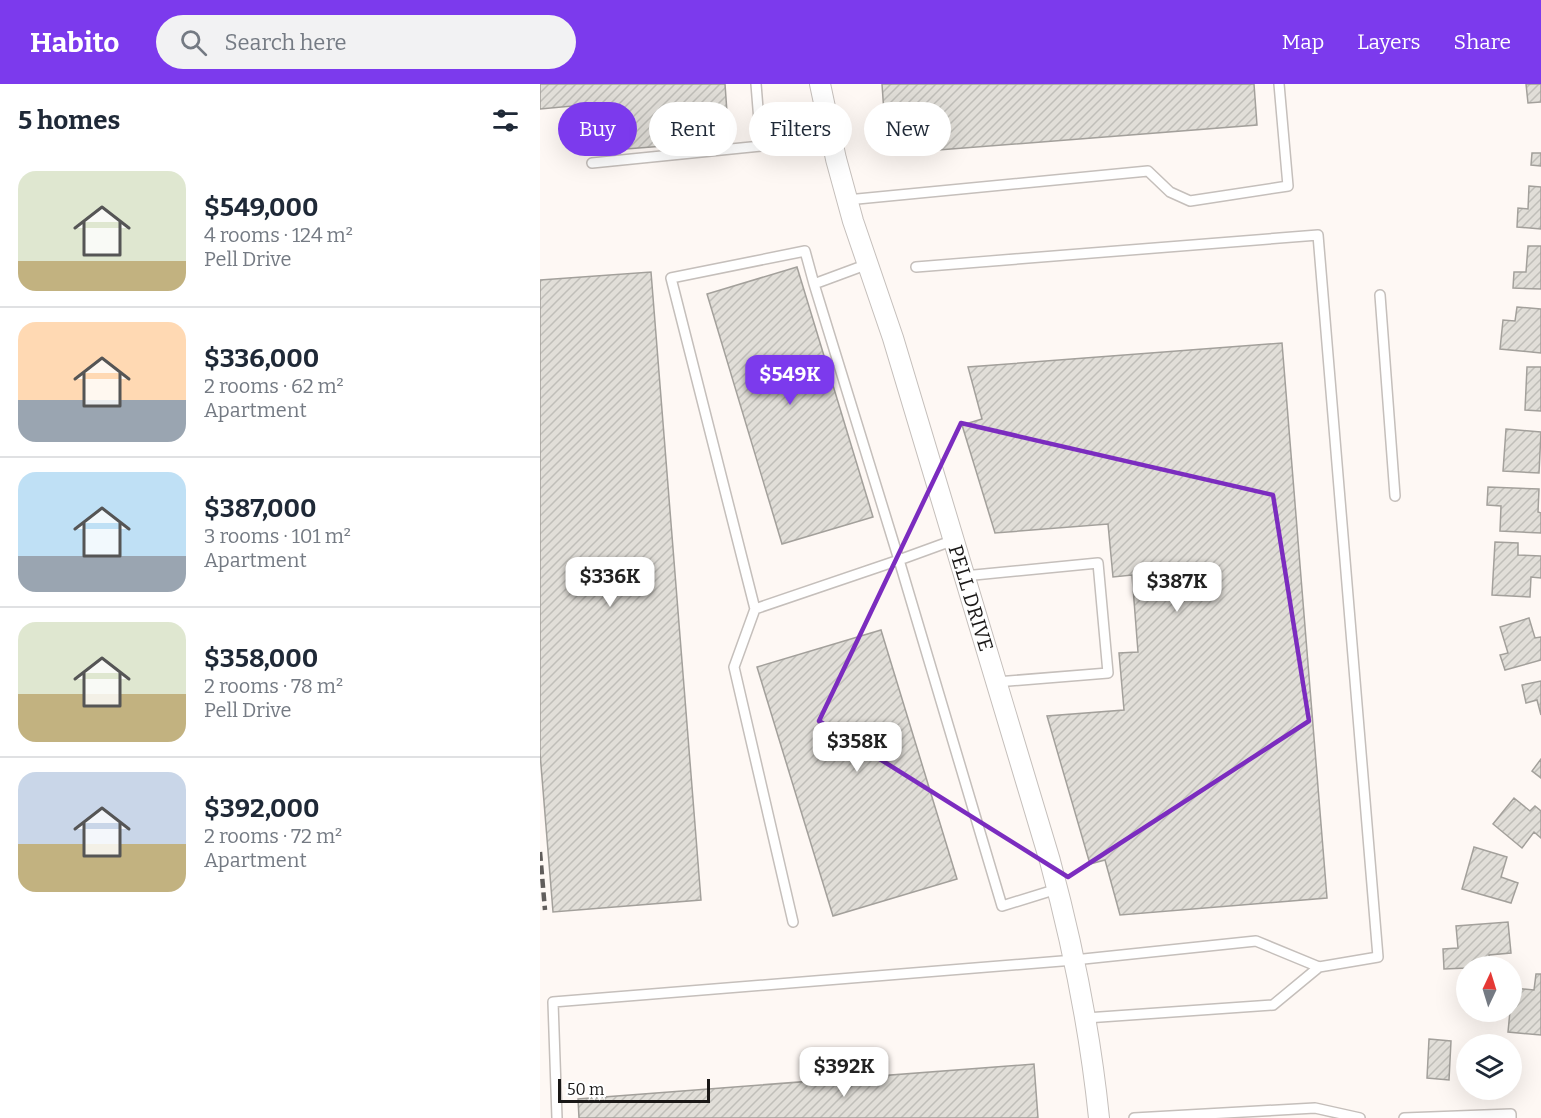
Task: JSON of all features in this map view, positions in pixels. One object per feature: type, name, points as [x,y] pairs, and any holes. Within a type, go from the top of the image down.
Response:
[{"type":"street","name":"PELL DRIVE","points":[[820,84],[824,102]]},
{"type":"street","name":"PELL DRIVE","points":[[836,156],[847,200],[893,338],[1057,889],[1086,1018],[1099,1118]]},
{"type":"lane","points":[[756,84],[757,102]]},
{"type":"lane","points":[[847,200],[1148,171],[1170,192],[1190,201],[1288,186],[1279,84]]},
{"type":"lane","points":[[592,163],[749,147]]},
{"type":"lane","points":[[916,267],[1318,235],[1378,957],[1319,967],[1273,1005],[1086,1018]]},
{"type":"lane","points":[[793,922],[734,667],[755,609],[670,278],[805,251],[1002,906],[1057,889]]},
{"type":"lane","points":[[814,284],[868,264]]},
{"type":"lane","points":[[1380,295],[1395,496]]},
{"type":"lane","points":[[755,609],[954,540]]},
{"type":"lane","points":[[964,576],[1098,563],[1108,673],[996,682]]},
{"type":"lane","points":[[557,1118],[553,1002],[1074,960],[1256,941],[1319,967]]},
{"type":"lane","points":[[1134,1118],[1230,1115],[1314,1108],[1359,1118]]},
{"type":"lane","points":[[1404,1118],[1511,1114],[1511,1118]]},
{"type":"highlighted area","points":[[961,423],[1273,495],[1309,721],[1068,877],[819,721]]},
{"type":"building","points":[[540,84],[725,84],[726,102],[649,102],[649,147],[637,148],[637,102],[558,102],[558,107],[540,109]]},
{"type":"building","points":[[882,84],[1254,84],[1257,125],[951,149],[951,102],[883,102]]},
{"type":"building","points":[[1526,84],[1541,84],[1541,102],[1528,103]]},
{"type":"building","points":[[1532,153],[1541,153],[1541,166],[1531,165]]},
{"type":"building","points":[[1529,186],[1541,187],[1541,229],[1517,227],[1518,208],[1528,209]]},
{"type":"building","points":[[1528,246],[1541,246],[1541,289],[1513,288],[1514,272],[1526,272]]},
{"type":"building","points":[[797,267],[873,517],[782,544],[707,294]]},
{"type":"building","points":[[651,272],[701,900],[553,912],[540,753],[540,280]]},
{"type":"building","points":[[1517,307],[1541,309],[1541,353],[1500,349],[1503,320],[1515,321]]},
{"type":"building","points":[[1282,343],[1327,898],[1120,915],[1105,860],[1090,864],[1047,716],[1124,710],[1119,653],[1138,652],[1132,575],[1113,577],[1108,524],[995,533],[962,425],[982,419],[968,367]]},
{"type":"building","points":[[1527,367],[1541,367],[1541,411],[1525,410]]},
{"type":"building","points":[[1506,429],[1541,432],[1539,473],[1503,471]]},
{"type":"building","points":[[1488,487],[1539,489],[1538,512],[1541,513],[1541,533],[1500,531],[1501,506],[1487,505]]},
{"type":"building","points":[[1495,542],[1518,543],[1518,555],[1541,556],[1541,578],[1531,577],[1530,597],[1492,595]]},
{"type":"building","points":[[1529,618],[1535,638],[1541,637],[1541,660],[1505,670],[1500,655],[1508,653],[1500,627]]},
{"type":"building","points":[[881,630],[957,879],[833,916],[757,667]]},
{"type":"building","points":[[1541,681],[1541,715],[1537,700],[1526,703],[1522,685]]},
{"type":"building","points":[[1541,759],[1541,778],[1532,771]]},
{"type":"building","points":[[1514,798],[1530,811],[1535,806],[1541,811],[1541,838],[1534,832],[1522,848],[1493,824]]},
{"type":"building","points":[[1474,847],[1507,857],[1501,877],[1518,883],[1511,903],[1462,889]]},
{"type":"building","points":[[1508,922],[1511,953],[1489,956],[1456,956],[1456,968],[1444,969],[1443,949],[1458,948],[1456,926]]},
{"type":"building","points":[[1536,974],[1541,974],[1541,1035],[1508,1032],[1509,1022],[1522,1022],[1522,989],[1534,990]]},
{"type":"building","points":[[1429,1039],[1451,1041],[1449,1080],[1427,1078]]},
{"type":"building","points":[[1034,1064],[1038,1118],[579,1118],[578,1099]]},
{"type":"railway","points":[[540,852],[545,910]]}]
